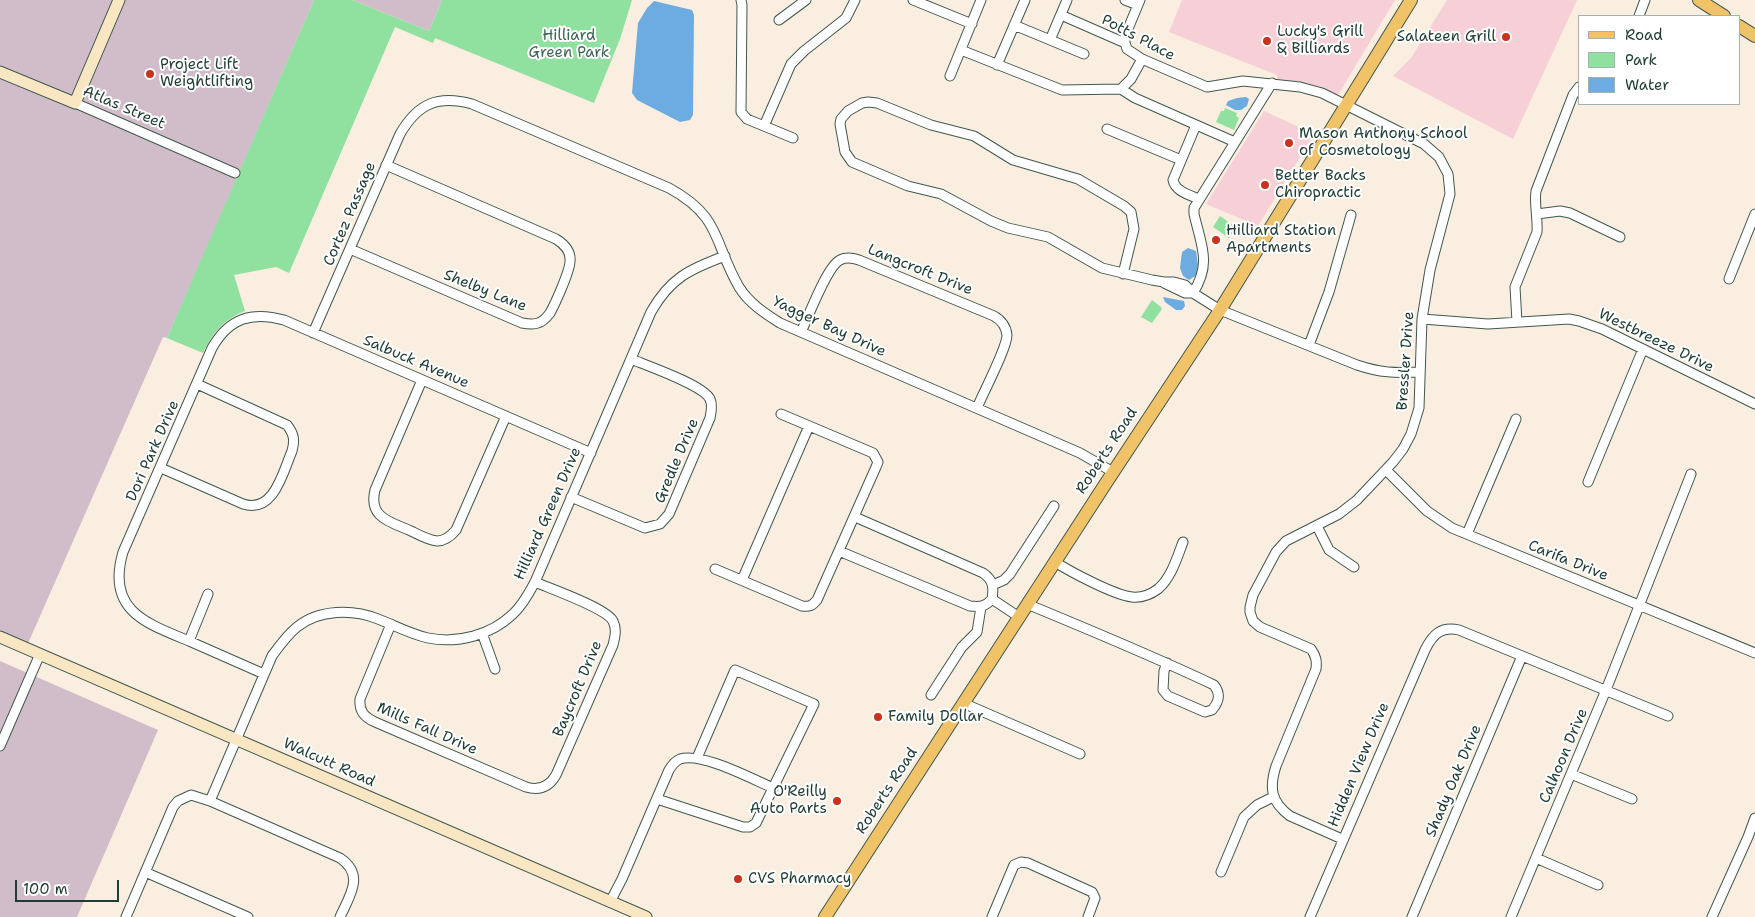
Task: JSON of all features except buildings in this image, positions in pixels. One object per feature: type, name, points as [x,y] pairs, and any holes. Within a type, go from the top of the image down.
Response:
[{"type":"main road","name":"Roberts Road","points":[[825,917],[1220,310],[1411,0]]},
{"type":"main road","points":[[1699,0],[1722,15]]},
{"type":"main road","points":[[1740,27],[1755,36]]},
{"type":"street","points":[[74,103],[119,0]]},
{"type":"street","points":[[741,0],[741,112],[747,119],[793,138]]},
{"type":"street","points":[[779,20],[806,0]]},
{"type":"street","points":[[764,126],[792,64],[804,51],[846,18],[855,0]]},
{"type":"street","points":[[913,0],[972,24]]},
{"type":"street","points":[[950,76],[982,0]]},
{"type":"street","points":[[997,65],[1025,0]]},
{"type":"street","points":[[1050,40],[1067,0]]},
{"type":"street","points":[[1125,0],[1139,3],[1125,36],[1125,43]]},
{"type":"street","points":[[1639,15],[1645,0]]},
{"type":"street","name":"Potts Place","points":[[1061,15],[1125,43],[1127,49],[1142,59],[1207,87],[1243,81],[1272,83],[1312,89],[1347,105]]},
{"type":"street","points":[[1014,26],[1084,54]]},
{"type":"street","points":[[961,50],[1067,91],[1121,89],[1135,98],[1235,142]]},
{"type":"street","points":[[1121,89],[1131,79],[1142,59]]},
{"type":"street","name":"Atlas Street","points":[[0,72],[235,173]]},
{"type":"street","points":[[1193,293],[1204,267],[1194,211],[1199,199],[1272,83]]},
{"type":"street","points":[[1516,322],[1515,287],[1534,240],[1538,223],[1536,191],[1578,89]]},
{"type":"street","name":"Yagger Bay Drive","points":[[417,111],[430,104],[444,100],[458,100],[472,104],[669,188],[683,196],[707,218],[715,231],[740,288],[750,301],[764,313],[801,332],[1080,452],[1113,472]]},
{"type":"street","points":[[1123,274],[1133,235],[1133,218],[1124,206],[1097,188],[1078,178],[1013,160],[966,133],[931,125],[877,103],[862,103],[848,111],[841,118],[840,124],[845,152],[852,162],[908,186],[941,194],[1008,228],[1048,237],[1102,268],[1123,274],[1185,285],[1193,293],[1220,310],[1375,371],[1388,373],[1420,372]]},
{"type":"street","name":"Bressler Drive","points":[[1273,797],[1272,781],[1276,766],[1316,669],[1317,662],[1316,655],[1311,649],[1269,632],[1255,623],[1250,612],[1250,606],[1276,552],[1286,541],[1339,514],[1357,500],[1403,449],[1416,421],[1419,408],[1422,319],[1430,270],[1450,194],[1448,174],[1439,157],[1424,144],[1347,105]]},
{"type":"street","name":"Cortez Passage","points":[[314,333],[386,164],[408,120],[417,111]]},
{"type":"street","points":[[1196,126],[1180,160],[1173,182],[1176,187],[1199,199]]},
{"type":"street","points":[[1106,129],[1180,160]]},
{"type":"street","name":"Shelby Lane","points":[[350,249],[522,323],[530,324],[538,323],[549,314],[568,270],[569,254],[563,243],[386,164]]},
{"type":"street","points":[[1537,214],[1560,211],[1570,213],[1620,237]]},
{"type":"street","points":[[1729,278],[1755,214]]},
{"type":"street","points":[[1309,345],[1328,292],[1351,215]]},
{"type":"street","name":"Hilliard Green Drive","points":[[210,801],[272,656],[284,640],[299,626],[317,617],[336,612],[356,612],[427,638],[444,640],[462,639],[482,634],[499,625],[514,613],[526,599],[535,582],[651,312],[671,284],[684,274],[725,256]]},
{"type":"street","name":"Langcroft Drive","points":[[801,332],[829,272],[836,262],[847,258],[859,260],[994,316],[999,319],[1007,334],[1004,346],[977,408]]},
{"type":"street","name":"Salbuck Avenue","points":[[228,327],[242,319],[264,316],[284,320],[591,453]]},
{"type":"street","name":"Westbreeze Drive","points":[[1422,319],[1488,324],[1561,319],[1579,321],[1602,329],[1755,404]]},
{"type":"street","name":"Dori Park Drive","points":[[189,641],[149,624],[140,618],[129,606],[121,592],[119,572],[123,552],[212,348],[228,327]]},
{"type":"street","points":[[1588,482],[1643,350]]},
{"type":"street","name":"Gredle Drive","points":[[571,497],[645,528],[660,524],[669,514],[710,418],[712,409],[710,400],[704,391],[631,359]]},
{"type":"street","points":[[422,380],[373,497],[376,510],[387,521],[437,541],[445,540],[451,536],[456,530],[506,416]]},
{"type":"street","points":[[161,468],[249,506],[261,505],[273,494],[292,451],[294,441],[292,432],[287,424],[197,384]]},
{"type":"street","points":[[716,569],[802,606],[808,607],[813,605],[817,600],[876,467],[878,462],[873,453],[781,414]]},
{"type":"street","points":[[1467,534],[1516,419]]},
{"type":"street","points":[[742,580],[809,426]]},
{"type":"street","name":"Carifa Drive","points":[[1386,470],[1434,516],[1452,528],[1755,653]]},
{"type":"street","name":"Calhoon Drive","points":[[1511,917],[1606,690],[1691,474]]},
{"type":"street","points":[[993,585],[1004,580],[1010,574],[1054,506]]},
{"type":"street","points":[[839,551],[970,606],[981,607],[992,599],[993,585],[983,573],[854,517]]},
{"type":"street","points":[[1317,526],[1329,550],[1354,567]]},
{"type":"street","points":[[1055,562],[1120,594],[1139,597],[1151,594],[1166,580],[1184,542]]},
{"type":"street","name":"Baycroft Drive","points":[[535,582],[601,611],[611,619],[616,630],[613,645],[556,775],[550,783],[542,788]]},
{"type":"street","points":[[208,594],[189,641],[264,674]]},
{"type":"street","points":[[992,599],[1019,617]]},
{"type":"street","points":[[1027,604],[1167,663],[1214,685],[1219,698],[1212,710],[1205,712],[1168,696],[1163,690],[1164,671],[1167,663]]},
{"type":"street","points":[[930,695],[962,648],[976,632],[981,607]]},
{"type":"street","name":"Mills Fall Drive","points":[[391,624],[360,699],[360,705],[365,716],[526,787],[533,789],[542,788]]},
{"type":"street","name":"Hidden View Drive","points":[[1310,917],[1342,839],[1431,638],[1441,629],[1450,628],[1522,656]]},
{"type":"street","points":[[482,634],[496,669]]},
{"type":"street","name":"Walcutt Road","points":[[0,637],[646,917]]},
{"type":"street","points":[[0,746],[40,654]]},
{"type":"street","points":[[1522,656],[1668,716]]},
{"type":"street","name":"Shady Oak Drive","points":[[1412,917],[1522,656]]},
{"type":"street","points":[[657,799],[743,827],[750,827],[756,823],[814,704],[734,670],[697,758]]},
{"type":"street","points":[[963,703],[1080,754]]},
{"type":"street","points":[[610,902],[622,879],[669,770],[679,759],[697,758],[724,766],[773,788]]},
{"type":"street","points":[[1571,774],[1632,799]]},
{"type":"street","points":[[126,917],[173,807],[184,797],[192,795],[210,801],[348,863],[353,871],[354,880],[340,917]]},
{"type":"street","points":[[1221,872],[1244,817],[1250,810],[1273,797],[1284,812],[1290,816],[1342,839]]},
{"type":"street","points":[[1712,917],[1755,818]]},
{"type":"street","points":[[1536,858],[1598,885]]},
{"type":"street","points":[[992,917],[1014,865],[1021,862],[1028,863],[1086,889],[1094,895],[1094,903],[1088,917]]},
{"type":"street","points":[[145,872],[248,917]]},
{"type":"shaded area","points":[[0,0],[314,0],[167,338],[163,337],[26,648],[0,637]]},
{"type":"shaded area","points":[[352,0],[442,0],[429,31]]},
{"type":"shaded area","points":[[1182,0],[1395,0],[1335,100],[1277,84],[1277,75],[1169,32]]},
{"type":"shaded area","points":[[1447,0],[1577,0],[1513,139],[1393,76],[1411,58]]},
{"type":"shaded area","points":[[1264,111],[1314,134],[1258,226],[1206,204]]},
{"type":"shaded area","points":[[0,661],[158,730],[77,917],[0,917]]},
{"type":"green space","name":"Hilliard Green Park","points":[[314,0],[352,0],[429,31],[442,0],[632,0],[620,39],[594,103],[435,38],[433,43],[395,27],[289,273],[276,267],[234,275],[245,311],[231,318],[220,328],[210,339],[203,353],[167,338]]},
{"type":"green space","points":[[1225,108],[1237,113],[1236,116],[1239,118],[1234,130],[1216,122],[1221,111],[1224,111]]},
{"type":"green space","points":[[1220,216],[1236,227],[1229,238],[1213,227]]},
{"type":"green space","points":[[1152,300],[1162,309],[1152,323],[1141,317]]},
{"type":"water","points":[[654,1],[692,10],[694,15],[693,115],[690,120],[680,122],[637,100],[632,93],[638,23],[647,8]]},
{"type":"water","points":[[1246,97],[1249,99],[1247,106],[1241,110],[1235,110],[1226,105],[1228,101]]},
{"type":"water","points":[[1188,248],[1196,251],[1198,265],[1197,275],[1189,280],[1183,276],[1180,268],[1182,252]]},
{"type":"water","points":[[1163,297],[1184,301],[1185,306],[1182,310],[1176,310],[1165,302]]},
{"type":"place","name":"Salateen Grill","points":[[1506,37]]},
{"type":"place","name":"Lucky's Grill & Billiards","points":[[1267,41]]},
{"type":"place","name":"Project Lift Weightlifting","points":[[150,74]]},
{"type":"place","name":"Mason Anthony School of Cosmetology","points":[[1289,143]]},
{"type":"place","name":"Better Backs Chiropractic","points":[[1265,185]]},
{"type":"place","name":"Hilliard Station Apartments","points":[[1216,240]]},
{"type":"place","name":"Family Dollar","points":[[878,717]]},
{"type":"place","name":"O'Reilly Auto Parts","points":[[837,801]]},
{"type":"place","name":"CVS Pharmacy","points":[[738,879]]}]
